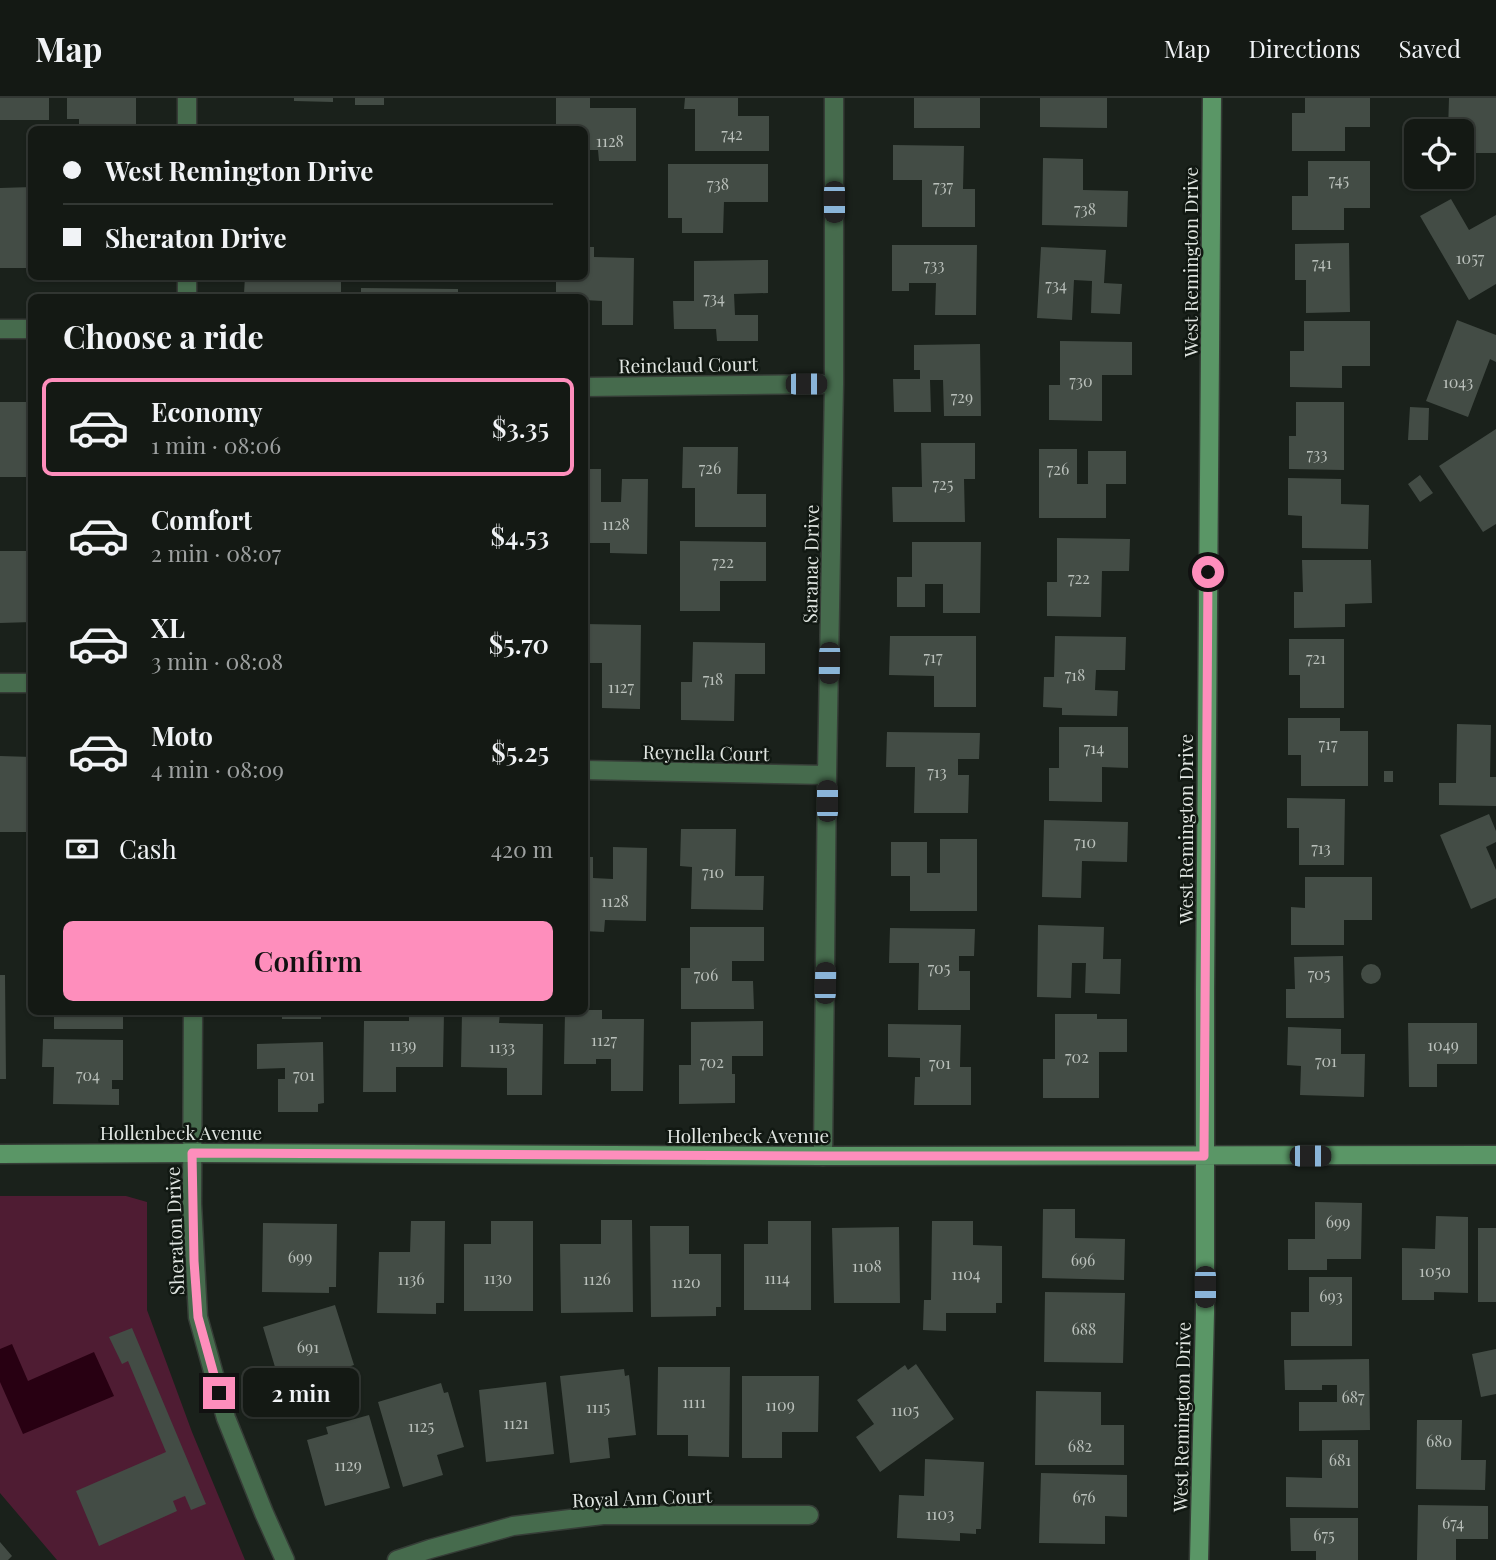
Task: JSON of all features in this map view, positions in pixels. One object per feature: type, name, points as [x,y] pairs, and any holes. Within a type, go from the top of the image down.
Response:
[{"type":"street","points":[[187,98],[187,126]]},
{"type":"street","name":"Saranac Drive","points":[[823,1156],[834,384],[834,98]]},
{"type":"street","name":"West Remington Drive","points":[[1199,1560],[1205,1313],[1212,98]]},
{"type":"street","points":[[0,329],[28,329]]},
{"type":"street","name":"Reinclaud Court","points":[[588,387],[834,384]]},
{"type":"street","points":[[0,683],[28,683]]},
{"type":"street","name":"Reynella Court","points":[[588,770],[827,775]]},
{"type":"street","name":"Sheraton Drive","points":[[193,1015],[192,1153],[198,1317],[226,1418],[285,1560]]},
{"type":"street","name":"Hollenbeck Avenue","points":[[0,1154],[1496,1155]]},
{"type":"street","name":"Royal Ann Court","points":[[397,1560],[513,1526],[603,1515],[809,1515]]},
{"type":"shaded area","points":[[0,1196],[126,1196],[147,1202],[147,1310],[192,1432],[245,1560],[57,1560],[0,1493]]},
{"type":"shaded area","points":[[12,1344],[28,1381],[94,1352],[114,1396],[23,1434],[0,1382],[0,1349]]},
{"type":"building","points":[[0,98],[49,98],[49,120],[0,120]]},
{"type":"building","points":[[67,98],[136,98],[136,124],[79,125],[79,119],[67,119]]},
{"type":"building","points":[[294,98],[333,98],[333,102],[294,101]]},
{"type":"building","points":[[355,98],[384,98],[384,105],[355,105]]},
{"type":"building","points":[[556,98],[590,98],[590,108],[636,108],[636,161],[599,161],[598,150],[588,150],[588,126],[556,126]]},
{"type":"building","points":[[685,98],[738,98],[738,116],[769,116],[769,151],[695,151],[695,109],[684,109]]},
{"type":"building","points":[[914,98],[980,98],[980,128],[914,128]]},
{"type":"building","points":[[1040,98],[1107,98],[1107,128],[1040,127]]},
{"type":"building","points":[[1305,98],[1370,98],[1370,127],[1345,127],[1345,151],[1292,151],[1292,113],[1305,113]]},
{"type":"building","points":[[1449,98],[1496,98],[1496,153],[1474,153],[1474,119],[1448,119]]},
{"type":"building","points":[[893,145],[964,146],[963,189],[975,189],[975,227],[922,227],[922,180],[893,180]]},
{"type":"building","points":[[1043,158],[1083,159],[1083,190],[1128,191],[1127,227],[1042,225]]},
{"type":"building","points":[[1308,161],[1370,161],[1370,208],[1344,208],[1344,230],[1292,230],[1292,196],[1308,196]]},
{"type":"building","points":[[668,164],[768,164],[768,202],[724,202],[723,233],[682,233],[682,218],[668,218]]},
{"type":"building","points":[[28,187],[28,268],[0,268],[0,188]]},
{"type":"building","points":[[1451,199],[1469,230],[1496,215],[1496,284],[1469,300],[1420,216]]},
{"type":"building","points":[[1349,243],[1350,312],[1306,313],[1306,280],[1295,280],[1295,244]]},
{"type":"building","points":[[892,245],[977,245],[976,315],[935,315],[936,283],[909,283],[909,291],[892,291]]},
{"type":"building","points":[[588,247],[594,247],[594,257],[634,258],[633,325],[602,325],[602,301],[588,300],[588,294],[556,293],[556,280],[588,280]]},
{"type":"building","points":[[1041,247],[1106,250],[1104,283],[1122,284],[1120,314],[1091,313],[1092,281],[1074,280],[1072,320],[1037,318]]},
{"type":"building","points":[[768,260],[768,293],[734,294],[735,315],[758,315],[758,341],[717,341],[716,329],[674,329],[673,301],[694,301],[694,261]]},
{"type":"building","points":[[245,280],[341,280],[341,294],[244,294]]},
{"type":"building","points":[[361,288],[458,289],[458,294],[361,294]]},
{"type":"building","points":[[1457,320],[1496,335],[1496,362],[1490,359],[1468,417],[1426,401]]},
{"type":"building","points":[[1304,321],[1370,321],[1370,366],[1342,366],[1342,388],[1290,387],[1290,351],[1304,351]]},
{"type":"building","points":[[1060,341],[1132,342],[1132,375],[1102,375],[1102,421],[1049,420],[1049,385],[1060,385]]},
{"type":"building","points":[[980,344],[981,416],[944,416],[943,380],[930,380],[931,412],[894,412],[893,379],[920,379],[920,370],[914,370],[914,345]]},
{"type":"building","points":[[0,402],[28,402],[28,477],[0,477]]},
{"type":"building","points":[[1296,402],[1344,402],[1344,470],[1289,469],[1289,436],[1296,436]]},
{"type":"building","points":[[1410,407],[1429,408],[1428,440],[1408,440]]},
{"type":"building","points":[[1496,429],[1496,524],[1483,532],[1439,466]]},
{"type":"building","points":[[921,443],[975,443],[975,479],[964,479],[965,522],[893,522],[892,487],[922,487]]},
{"type":"building","points":[[683,447],[738,447],[737,494],[766,494],[766,527],[695,527],[695,488],[682,488]]},
{"type":"building","points":[[1039,449],[1077,449],[1077,484],[1088,484],[1088,451],[1126,451],[1126,484],[1106,484],[1106,518],[1039,518]]},
{"type":"building","points":[[588,469],[601,469],[601,502],[621,502],[622,479],[648,479],[647,554],[610,553],[610,543],[588,543]]},
{"type":"building","points":[[1420,475],[1433,493],[1420,502],[1408,484]]},
{"type":"building","points":[[1288,478],[1341,479],[1341,504],[1369,505],[1368,549],[1302,548],[1302,516],[1288,515]]},
{"type":"building","points":[[1057,538],[1130,539],[1129,571],[1102,571],[1101,617],[1047,616],[1047,582],[1057,582]]},
{"type":"building","points":[[680,541],[766,542],[766,581],[720,581],[720,611],[680,611]]},
{"type":"building","points":[[912,542],[981,542],[980,613],[943,613],[943,584],[925,584],[925,607],[897,607],[897,577],[912,577]]},
{"type":"building","points":[[0,551],[28,551],[28,622],[0,623]]},
{"type":"building","points":[[1302,560],[1371,560],[1372,603],[1345,604],[1345,627],[1294,628],[1294,592],[1303,592]]},
{"type":"building","points":[[588,624],[641,625],[640,709],[602,708],[602,663],[588,663]]},
{"type":"building","points":[[890,636],[976,636],[976,707],[934,707],[934,676],[889,675]]},
{"type":"building","points":[[1055,636],[1126,637],[1125,670],[1096,670],[1095,690],[1118,691],[1117,716],[1062,715],[1062,708],[1043,707],[1044,677],[1054,677]]},
{"type":"building","points":[[1289,639],[1344,639],[1344,708],[1300,708],[1300,675],[1289,675]]},
{"type":"building","points":[[693,642],[765,643],[765,674],[735,674],[734,721],[681,720],[681,682],[692,682]]},
{"type":"building","points":[[1288,718],[1340,718],[1340,731],[1368,731],[1368,786],[1301,786],[1301,755],[1288,755]]},
{"type":"building","points":[[1457,724],[1491,725],[1490,777],[1496,777],[1496,806],[1439,805],[1439,783],[1456,783]]},
{"type":"building","points":[[1059,727],[1128,727],[1128,768],[1102,767],[1102,802],[1049,801],[1049,768],[1059,768]]},
{"type":"building","points":[[887,732],[980,733],[979,759],[958,759],[958,775],[969,775],[968,813],[914,813],[915,767],[886,767]]},
{"type":"building","points":[[0,756],[28,757],[28,832],[0,832]]},
{"type":"building","points":[[1384,771],[1393,771],[1393,782],[1384,782]]},
{"type":"building","points":[[1287,798],[1345,799],[1344,865],[1299,865],[1299,828],[1287,828]]},
{"type":"building","points":[[1489,814],[1496,831],[1496,842],[1486,847],[1496,870],[1496,898],[1471,909],[1440,835]]},
{"type":"building","points":[[1044,820],[1128,822],[1127,862],[1082,861],[1081,898],[1042,897]]},
{"type":"building","points":[[681,829],[736,829],[735,876],[764,876],[763,910],[691,909],[692,867],[680,866]]},
{"type":"building","points":[[940,839],[977,839],[977,911],[910,911],[910,876],[891,876],[891,842],[927,842],[927,873],[940,873]]},
{"type":"building","points":[[613,847],[647,848],[646,921],[605,920],[604,932],[588,931],[588,857],[593,857],[593,878],[613,879]]},
{"type":"building","points":[[1305,877],[1372,877],[1372,920],[1344,920],[1344,945],[1291,945],[1291,907],[1305,908]]},
{"type":"building","points":[[1038,925],[1104,927],[1103,959],[1121,959],[1120,994],[1085,993],[1086,963],[1072,963],[1071,998],[1037,997]]},
{"type":"building","points":[[690,927],[764,927],[764,961],[732,961],[732,981],[753,981],[754,1009],[681,1009],[681,968],[690,968]]},
{"type":"building","points":[[890,928],[975,929],[974,956],[959,956],[959,971],[970,971],[970,1010],[918,1010],[919,963],[889,963]]},
{"type":"building","points":[[1343,956],[1344,1018],[1286,1018],[1286,989],[1295,989],[1294,957]]},
{"type":"building","points":[[1371,964],[1378,967],[1381,974],[1378,981],[1371,984],[1364,981],[1361,974],[1364,967]]},
{"type":"building","points":[[0,975],[5,975],[6,1079],[0,1079]]},
{"type":"building","points":[[588,1010],[602,1010],[602,1019],[644,1019],[643,1091],[611,1091],[611,1059],[596,1059],[596,1064],[564,1064],[565,1015],[588,1015]]},
{"type":"building","points":[[1055,1014],[1097,1014],[1097,1019],[1127,1019],[1127,1052],[1099,1052],[1099,1098],[1043,1098],[1043,1059],[1055,1059]]},
{"type":"building","points":[[54,1015],[123,1015],[123,1029],[54,1029]]},
{"type":"building","points":[[282,1015],[321,1015],[321,1019],[282,1019]]},
{"type":"building","points":[[409,1015],[444,1015],[443,1067],[396,1067],[396,1092],[363,1092],[364,1021],[409,1021]]},
{"type":"building","points":[[462,1015],[500,1015],[499,1023],[543,1024],[542,1095],[507,1095],[507,1068],[461,1067]]},
{"type":"building","points":[[763,1021],[763,1056],[732,1056],[735,1103],[679,1104],[679,1065],[691,1065],[691,1022]]},
{"type":"building","points":[[1408,1023],[1477,1023],[1477,1064],[1437,1064],[1437,1087],[1409,1087]]},
{"type":"building","points":[[888,1024],[961,1025],[960,1067],[971,1067],[971,1105],[914,1105],[915,1077],[920,1077],[920,1058],[888,1057]]},
{"type":"building","points":[[1288,1027],[1341,1029],[1341,1054],[1365,1054],[1364,1097],[1300,1095],[1301,1066],[1287,1065]]},
{"type":"building","points":[[43,1039],[123,1040],[123,1080],[112,1080],[112,1089],[119,1089],[119,1105],[53,1104],[54,1067],[42,1067]]},
{"type":"building","points":[[323,1042],[324,1103],[318,1104],[318,1112],[278,1112],[278,1079],[285,1079],[285,1068],[257,1069],[257,1044]]},
{"type":"building","points":[[1315,1202],[1362,1203],[1361,1259],[1327,1259],[1327,1270],[1288,1270],[1288,1239],[1315,1239]]},
{"type":"building","points":[[1043,1209],[1075,1209],[1075,1238],[1125,1239],[1124,1280],[1042,1278]]},
{"type":"building","points":[[1436,1216],[1468,1217],[1468,1293],[1434,1292],[1434,1300],[1402,1300],[1402,1248],[1435,1249]]},
{"type":"building","points":[[601,1220],[632,1220],[633,1312],[561,1313],[560,1244],[601,1244]]},
{"type":"building","points":[[411,1221],[445,1221],[444,1303],[436,1303],[436,1314],[377,1313],[379,1252],[410,1252]]},
{"type":"building","points":[[491,1221],[533,1221],[533,1311],[464,1311],[464,1244],[491,1244]]},
{"type":"building","points":[[768,1221],[811,1221],[811,1310],[744,1310],[744,1244],[768,1244]]},
{"type":"building","points":[[932,1221],[973,1221],[973,1245],[1002,1246],[1002,1303],[996,1303],[996,1313],[946,1313],[946,1331],[923,1330],[924,1300],[931,1300]]},
{"type":"building","points":[[263,1223],[337,1224],[336,1287],[329,1287],[329,1293],[262,1292]]},
{"type":"building","points":[[650,1226],[689,1226],[689,1254],[721,1254],[721,1307],[716,1307],[716,1316],[651,1317]]},
{"type":"building","points":[[899,1227],[900,1303],[834,1303],[832,1228]]},
{"type":"building","points":[[1478,1228],[1496,1228],[1496,1302],[1478,1302]]},
{"type":"building","points":[[1309,1277],[1352,1277],[1352,1346],[1291,1346],[1291,1312],[1309,1312]]},
{"type":"building","points":[[1045,1292],[1125,1293],[1123,1363],[1044,1362]]},
{"type":"building","points":[[335,1305],[354,1365],[345,1368],[346,1373],[322,1380],[324,1385],[284,1397],[263,1327]]},
{"type":"building","points":[[132,1328],[206,1504],[191,1510],[185,1496],[173,1501],[177,1511],[99,1546],[76,1491],[166,1452],[128,1361],[122,1364],[109,1337]]},
{"type":"building","points":[[1496,1349],[1496,1394],[1481,1397],[1472,1354]]},
{"type":"building","points":[[1369,1359],[1370,1430],[1299,1431],[1299,1402],[1337,1402],[1337,1385],[1322,1385],[1322,1390],[1285,1390],[1284,1360]]},
{"type":"building","points":[[916,1364],[954,1419],[880,1472],[856,1437],[874,1424],[857,1400],[905,1365],[908,1370]]},
{"type":"building","points":[[658,1367],[730,1367],[729,1457],[688,1456],[688,1435],[657,1435]]},
{"type":"building","points":[[624,1369],[625,1376],[629,1375],[636,1435],[608,1438],[610,1458],[570,1463],[560,1376]]},
{"type":"building","points":[[742,1376],[819,1376],[818,1432],[782,1432],[782,1458],[742,1458]]},
{"type":"building","points":[[546,1382],[554,1454],[486,1462],[479,1390]]},
{"type":"building","points":[[441,1383],[444,1393],[448,1392],[464,1447],[437,1455],[443,1475],[403,1487],[378,1402]]},
{"type":"building","points":[[1036,1391],[1101,1392],[1101,1425],[1124,1425],[1124,1465],[1035,1465]]},
{"type":"building","points":[[369,1415],[390,1488],[325,1506],[307,1440],[328,1434],[326,1427]]},
{"type":"building","points":[[1417,1420],[1462,1420],[1461,1460],[1486,1460],[1485,1490],[1416,1489]]},
{"type":"building","points":[[1322,1440],[1358,1440],[1358,1508],[1286,1507],[1286,1477],[1322,1478]]},
{"type":"building","points":[[925,1459],[984,1462],[981,1529],[976,1529],[976,1534],[960,1533],[960,1541],[897,1538],[899,1495],[924,1496]]},
{"type":"building","points":[[1041,1473],[1127,1475],[1127,1517],[1105,1516],[1105,1544],[1039,1543]]},
{"type":"building","points":[[1418,1505],[1488,1506],[1488,1539],[1456,1539],[1456,1560],[1417,1560]]},
{"type":"building","points":[[1290,1518],[1358,1518],[1358,1560],[1316,1560],[1316,1551],[1291,1551]]},
{"type":"building","points":[[0,1542],[12,1556],[8,1560],[0,1560]]},
{"type":"route","points":[[219,1393],[198,1317],[192,1153],[1204,1156],[1208,572]]}]
